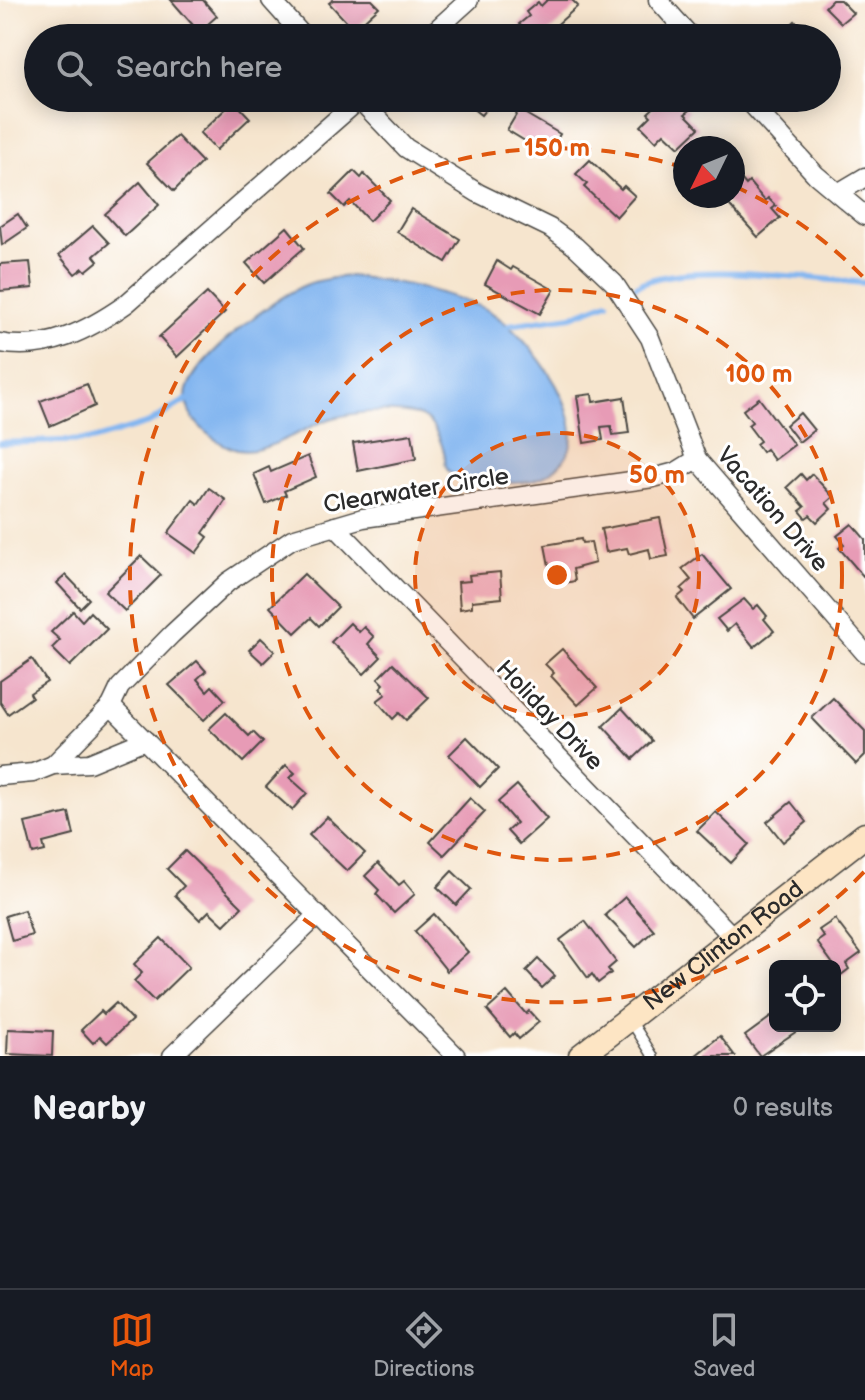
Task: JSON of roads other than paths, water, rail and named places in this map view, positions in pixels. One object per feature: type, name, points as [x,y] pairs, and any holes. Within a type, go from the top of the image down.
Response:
[{"type":"street","points":[[271,0],[292,24]]},
{"type":"street","points":[[442,24],[469,0]]},
{"type":"street","points":[[658,0],[679,24]]},
{"type":"street","points":[[0,343],[45,343],[74,336],[94,326],[126,304],[343,112]]},
{"type":"street","name":"Vacation Drive","points":[[372,112],[397,140],[430,165],[478,193],[550,228],[602,270],[641,321],[650,338],[697,459],[865,653]]},
{"type":"street","points":[[759,112],[816,175],[865,216]]},
{"type":"street","points":[[838,193],[865,177]]},
{"type":"street","name":"Clearwater Circle","points":[[53,765],[111,706],[120,687],[228,582],[292,539],[363,518],[653,478],[676,472],[697,459]]},
{"type":"street","name":"Holiday Drive","points":[[335,526],[732,936]]},
{"type":"street","points":[[111,706],[456,1056]]},
{"type":"street","points":[[0,776],[33,773],[53,765],[89,763],[145,740]]},
{"type":"street","name":"New Clinton Road","points":[[581,1056],[865,835]]},
{"type":"street","points":[[172,1056],[318,915]]},
{"type":"lane","points":[[629,1018],[653,1056]]},
{"type":"water","points":[[349,276],[415,286],[463,300],[495,315],[514,331],[549,373],[562,397],[570,420],[571,442],[564,460],[551,472],[535,480],[503,482],[462,478],[447,469],[440,441],[427,420],[417,415],[395,412],[338,417],[254,450],[231,448],[206,433],[188,409],[186,400],[193,377],[205,361],[239,329],[294,290],[318,281]]},
{"type":"waterway","points":[[636,286],[657,278],[714,273],[865,283]]},
{"type":"waterway","points":[[509,325],[572,316],[608,302]]},
{"type":"waterway","points":[[0,443],[92,440],[149,423],[186,400]]}]
